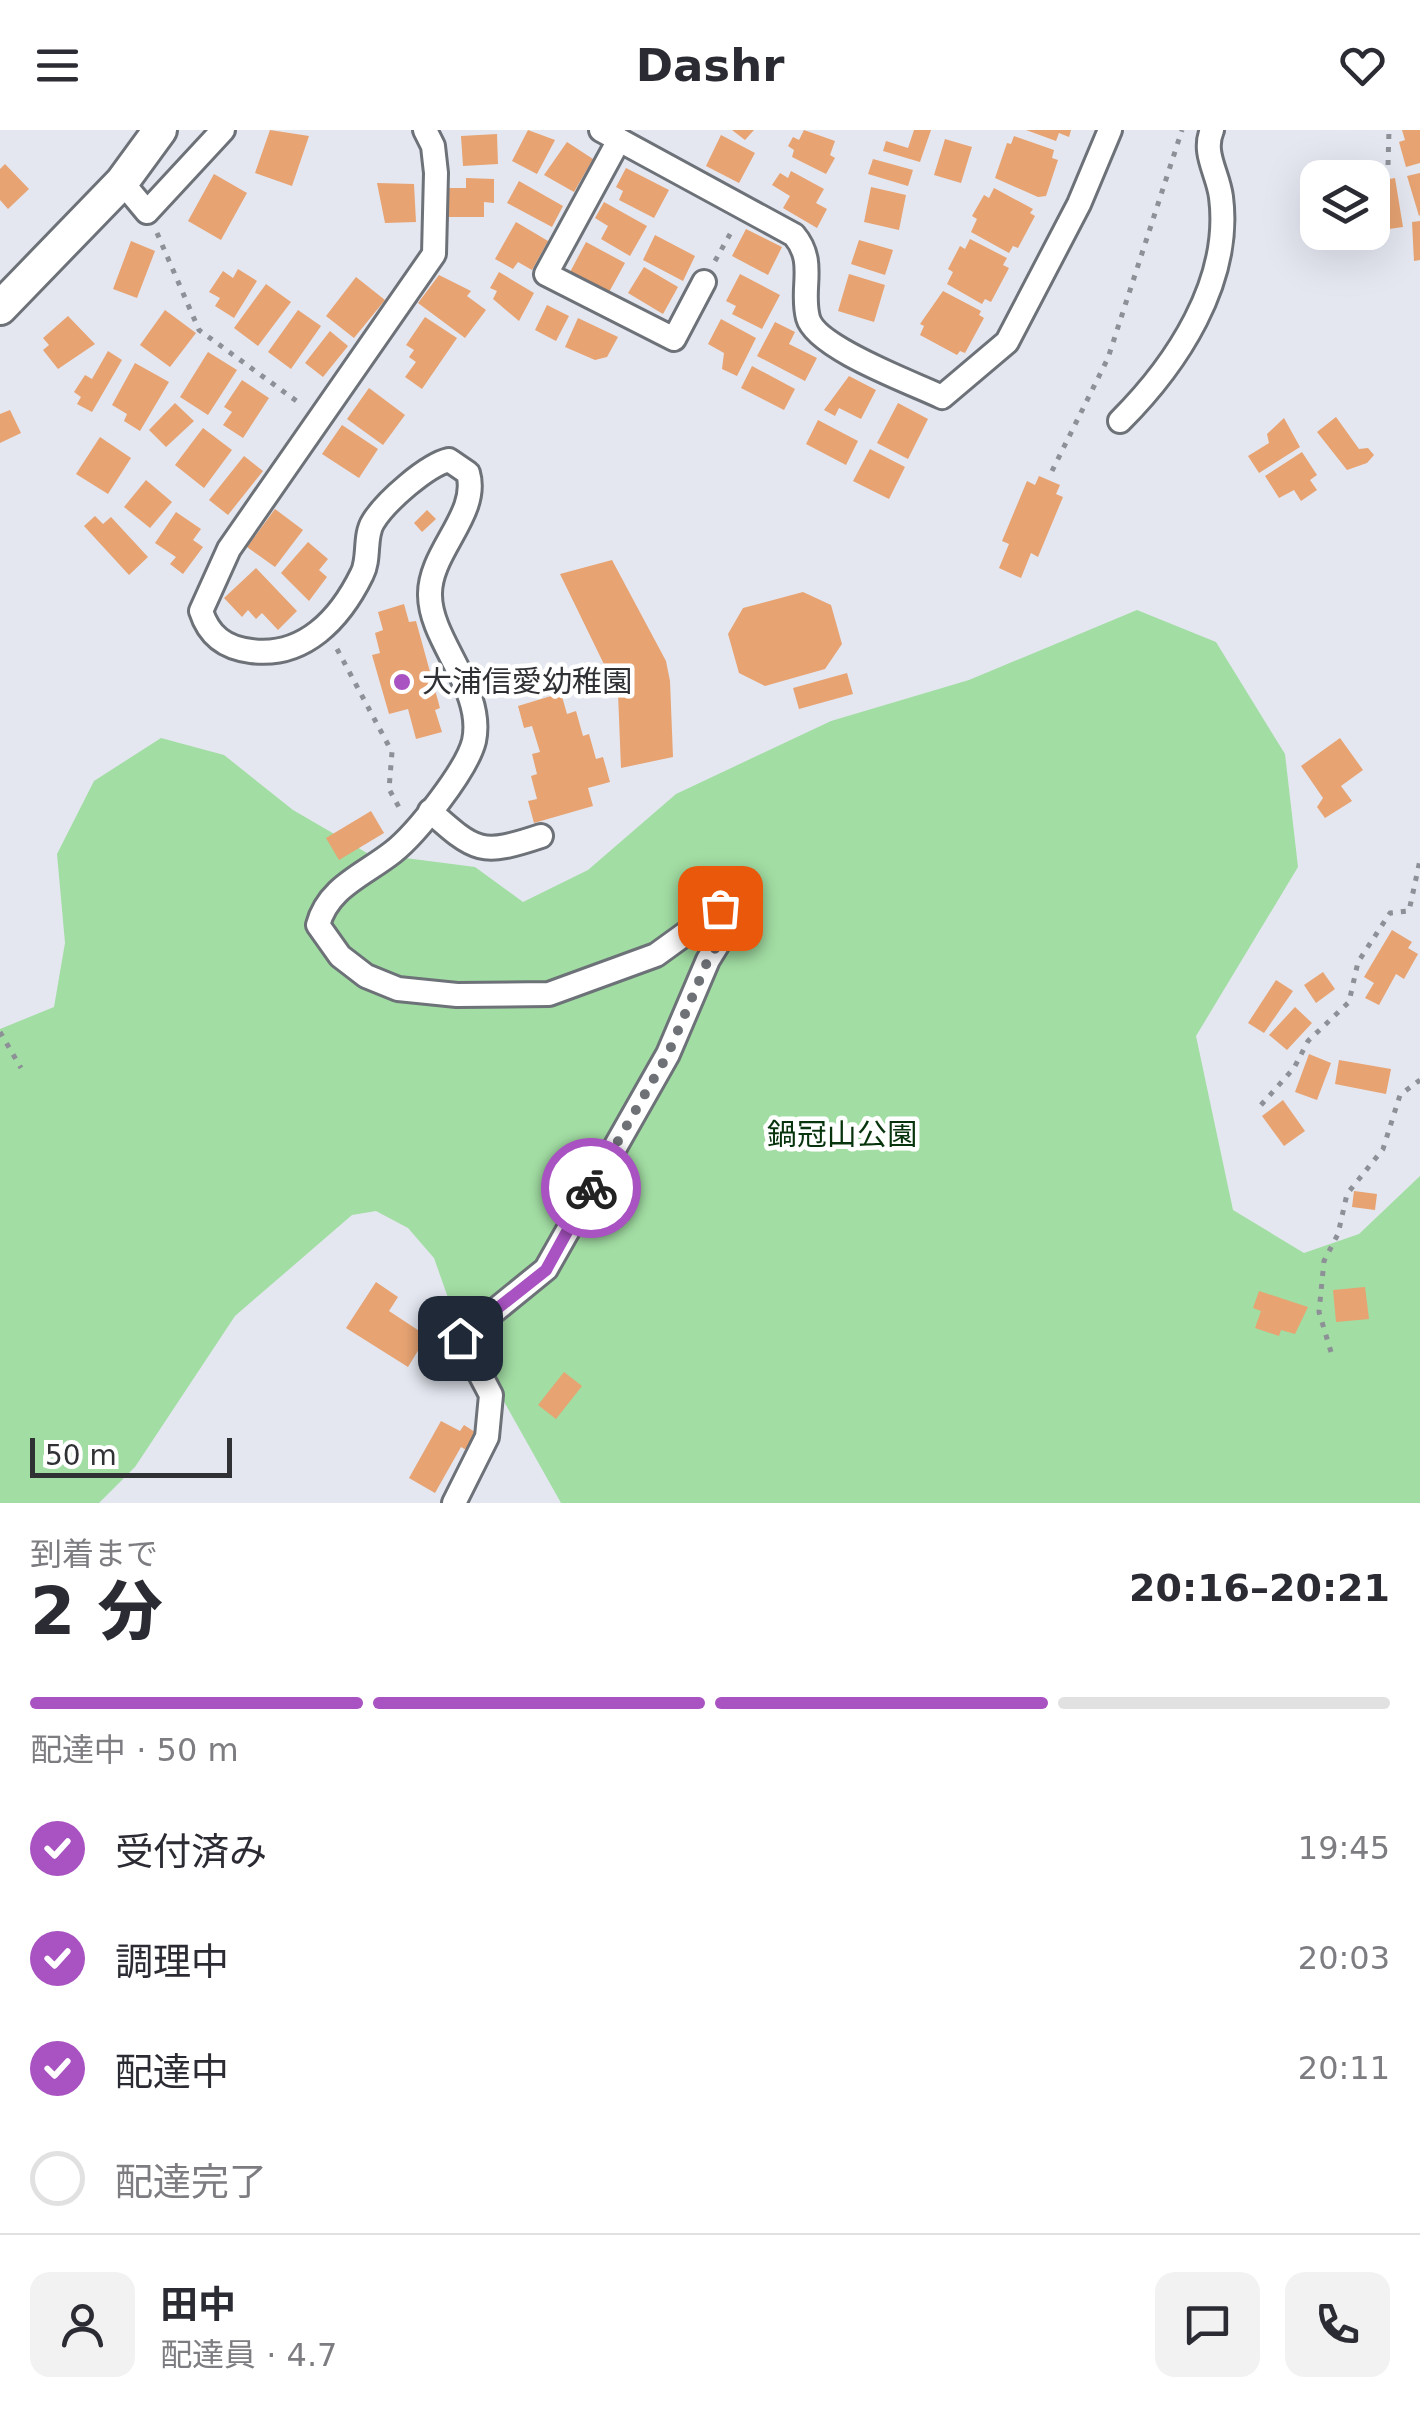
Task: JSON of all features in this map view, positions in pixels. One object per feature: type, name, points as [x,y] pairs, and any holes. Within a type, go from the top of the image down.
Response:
[{"type":"street","points":[[0,308],[122,182],[160,130]]},
{"type":"street","points":[[122,182],[147,212],[223,130]]},
{"type":"street","points":[[425,130],[433,146],[436,173],[434,254],[317,416],[229,549],[202,611],[216,638],[246,651],[281,653],[315,638],[363,573],[372,523],[426,468],[449,460],[468,473],[470,492],[439,558],[429,598],[472,706],[474,741],[430,811],[396,850],[338,890],[323,906],[318,925],[340,956],[366,976],[398,989],[456,995],[550,994],[656,955],[720,908],[734,918],[708,960],[668,1054],[546,1270],[460,1338],[492,1395],[487,1436],[454,1503]]},
{"type":"street","points":[[1120,422],[1181,352],[1213,268],[1221,197],[1207,142],[1212,130]]},
{"type":"street","points":[[704,282],[674,339],[546,274],[610,135],[794,235],[804,247],[807,315],[814,331],[860,359],[942,396],[1007,342],[1079,204],[1109,131]]},
{"type":"street","points":[[430,811],[468,845],[501,849],[542,836]]},
{"type":"path","points":[[1052,471],[1108,358],[1182,130]]},
{"type":"path","points":[[1388,130],[1388,160]]},
{"type":"path","points":[[704,282],[745,206]]},
{"type":"path","points":[[147,212],[199,330],[317,416]]},
{"type":"path","points":[[342,660],[392,752],[389,789],[411,832]]},
{"type":"path","points":[[1261,1104],[1294,1068],[1308,1041],[1349,1002],[1358,962],[1390,913],[1409,911],[1420,860]]},
{"type":"path","points":[[0,1032],[21,1068]]},
{"type":"path","points":[[1330,1352],[1320,1312],[1324,1261],[1338,1234],[1347,1194],[1383,1150],[1400,1096],[1420,1080]]},
{"type":"green space","name":"鍋冠山公園","points":[[1137,610],[1216,642],[1285,754],[1298,867],[1196,1036],[1233,1210],[1304,1253],[1359,1234],[1420,1176],[1420,1503],[561,1503],[452,1309],[434,1258],[408,1228],[376,1211],[352,1215],[235,1316],[135,1467],[99,1503],[0,1503],[0,1029],[54,1007],[65,943],[57,854],[94,781],[161,738],[224,755],[293,810],[367,853],[475,867],[523,902],[588,870],[676,794],[831,721],[969,680]]},
{"type":"building","points":[[270,130],[309,136],[292,186],[255,173]]},
{"type":"building","points":[[528,130],[555,140],[537,174],[512,161]]},
{"type":"building","points":[[732,130],[754,130],[745,140]]},
{"type":"building","points":[[804,130],[835,141],[830,155],[835,158],[826,174],[792,157],[794,150],[788,146],[793,137],[799,140]]},
{"type":"building","points":[[914,130],[931,130],[920,162],[883,151],[886,141],[908,148]]},
{"type":"building","points":[[1026,130],[1071,130],[1069,137],[1059,133],[1056,141]]},
{"type":"building","points":[[1402,130],[1420,130],[1420,163],[1406,167],[1399,142],[1405,140]]},
{"type":"building","points":[[497,134],[498,164],[463,166],[461,136]]},
{"type":"building","points":[[721,135],[755,153],[739,183],[706,166]]},
{"type":"building","points":[[1014,136],[1054,150],[1052,158],[1058,160],[1046,196],[1038,197],[995,178],[1007,143],[1011,144]]},
{"type":"building","points":[[945,139],[972,147],[961,183],[934,175]]},
{"type":"building","points":[[567,142],[593,159],[574,192],[544,175]]},
{"type":"building","points":[[873,159],[913,170],[908,186],[868,174]]},
{"type":"building","points":[[5,164],[29,189],[8,209],[0,200],[0,169]]},
{"type":"building","points":[[626,168],[669,190],[654,218],[619,200],[623,191],[616,187]]},
{"type":"building","points":[[791,171],[824,189],[816,203],[827,209],[817,228],[783,208],[790,196],[772,185],[780,173],[788,178]]},
{"type":"building","points":[[1420,173],[1420,215],[1419,216],[1407,176]]},
{"type":"building","points":[[214,174],[247,193],[221,240],[188,221]]},
{"type":"building","points":[[466,178],[494,179],[494,203],[484,202],[484,217],[444,217],[444,188],[466,188]]},
{"type":"building","points":[[1395,178],[1403,227],[1390,229],[1390,179]]},
{"type":"building","points":[[519,181],[563,206],[552,227],[507,203]]},
{"type":"building","points":[[377,183],[414,184],[416,222],[385,223]]},
{"type":"building","points":[[871,187],[906,195],[899,230],[864,222]]},
{"type":"building","points":[[994,188],[1033,209],[1030,213],[1035,216],[1018,248],[1013,246],[1009,253],[971,232],[977,219],[972,216],[984,195],[989,198]]},
{"type":"building","points":[[604,202],[647,226],[630,256],[601,239],[608,226],[595,218]]},
{"type":"building","points":[[1420,221],[1420,260],[1414,261],[1412,222]]},
{"type":"building","points":[[516,222],[548,241],[532,270],[518,262],[513,269],[495,259]]},
{"type":"building","points":[[746,229],[782,247],[768,275],[732,256]]},
{"type":"building","points":[[655,235],[695,256],[683,281],[643,260]]},
{"type":"building","points":[[970,239],[1007,258],[1003,265],[1009,268],[991,302],[985,299],[982,304],[947,284],[953,272],[948,269],[960,246],[965,249]]},
{"type":"building","points":[[859,240],[893,250],[885,275],[851,264]]},
{"type":"building","points":[[131,241],[155,251],[137,298],[113,289]]},
{"type":"building","points":[[586,242],[625,263],[608,294],[569,274]]},
{"type":"building","points":[[644,267],[678,287],[663,314],[628,293]]},
{"type":"building","points":[[238,269],[257,281],[234,318],[215,306],[220,298],[209,292],[223,271],[233,278]]},
{"type":"building","points":[[499,272],[534,293],[519,321],[493,299],[497,291],[490,288]]},
{"type":"building","points":[[740,274],[780,295],[762,329],[732,314],[736,306],[726,301]]},
{"type":"building","points":[[849,274],[885,285],[874,322],[838,311]]},
{"type":"building","points":[[439,275],[471,291],[467,296],[486,310],[465,338],[418,303]]},
{"type":"building","points":[[356,277],[385,300],[354,338],[326,316]]},
{"type":"building","points":[[266,284],[291,302],[258,346],[234,328]]},
{"type":"building","points":[[943,291],[981,311],[979,315],[984,318],[965,353],[960,351],[957,355],[920,335],[924,326],[920,324]]},
{"type":"building","points":[[547,305],[569,316],[556,341],[535,330]]},
{"type":"building","points":[[165,310],[196,333],[170,367],[140,345]]},
{"type":"building","points":[[298,310],[321,326],[291,369],[268,352]]},
{"type":"building","points":[[68,316],[95,344],[58,369],[43,350],[49,345],[43,338]]},
{"type":"building","points":[[425,317],[457,338],[422,389],[405,377],[416,362],[409,357],[414,350],[406,345]]},
{"type":"building","points":[[578,318],[618,337],[607,357],[595,360],[565,347]]},
{"type":"building","points":[[721,319],[756,338],[737,376],[722,369],[724,353],[708,344]]},
{"type":"building","points":[[775,322],[795,332],[789,344],[817,358],[805,381],[757,356]]},
{"type":"building","points":[[330,331],[348,346],[323,377],[305,363]]},
{"type":"building","points":[[108,351],[122,360],[92,412],[77,404],[81,397],[74,392],[85,375],[92,379]]},
{"type":"building","points":[[208,352],[237,370],[208,415],[180,397]]},
{"type":"building","points":[[135,363],[169,382],[140,431],[124,421],[127,414],[112,405]]},
{"type":"building","points":[[752,366],[795,389],[784,410],[741,388]]},
{"type":"building","points":[[849,376],[876,390],[861,419],[839,408],[835,416],[824,410]]},
{"type":"building","points":[[242,380],[269,398],[243,438],[223,425],[232,412],[224,407]]},
{"type":"building","points":[[369,388],[405,415],[383,445],[347,419]]},
{"type":"building","points":[[175,403],[194,421],[166,447],[149,430]]},
{"type":"building","points":[[898,403],[928,419],[908,459],[877,443]]},
{"type":"building","points":[[10,410],[21,433],[0,443],[0,414]]},
{"type":"building","points":[[1336,417],[1359,449],[1368,448],[1374,455],[1367,463],[1347,470],[1317,432]]},
{"type":"building","points":[[1284,418],[1300,447],[1259,473],[1248,456],[1269,443],[1267,434]]},
{"type":"building","points":[[818,420],[858,441],[846,465],[806,444]]},
{"type":"building","points":[[342,425],[378,449],[359,478],[322,454]]},
{"type":"building","points":[[203,428],[232,450],[204,488],[175,465]]},
{"type":"building","points":[[100,437],[131,458],[108,494],[76,474]]},
{"type":"building","points":[[870,449],[905,467],[889,499],[853,481]]},
{"type":"building","points":[[1302,452],[1317,475],[1310,480],[1317,490],[1301,501],[1294,490],[1279,498],[1265,476]]},
{"type":"building","points":[[244,456],[263,471],[228,515],[209,500]]},
{"type":"building","points":[[1039,476],[1060,485],[1056,494],[1063,497],[1038,557],[1031,553],[1021,578],[999,568],[1009,544],[1002,541],[1027,481],[1035,485]]},
{"type":"building","points":[[146,480],[172,502],[150,528],[124,507]]},
{"type":"building","points":[[275,509],[303,530],[275,567],[247,547]]},
{"type":"building","points":[[427,510],[436,519],[422,532],[414,523]]},
{"type":"building","points":[[176,512],[201,529],[193,540],[203,547],[183,574],[170,564],[176,557],[155,543]]},
{"type":"building","points":[[95,516],[103,524],[111,517],[148,557],[129,575],[84,526]]},
{"type":"building","points":[[308,542],[328,559],[319,570],[327,577],[309,601],[281,573]]},
{"type":"building","points":[[612,560],[666,661],[670,681],[673,757],[621,768],[618,693],[560,574]]},
{"type":"building","points":[[256,568],[297,611],[278,630],[262,613],[256,619],[248,610],[242,617],[224,598]]},
{"type":"building","points":[[803,592],[831,605],[842,644],[825,669],[765,686],[739,673],[728,634],[743,608]]},
{"type":"building","points":[[404,604],[409,622],[416,621],[440,708],[435,710],[442,732],[416,739],[408,709],[389,714],[372,655],[380,653],[375,633],[383,630],[378,612]]},
{"type":"building","points":[[847,673],[853,694],[799,709],[793,688]]},
{"type":"building","points":[[561,693],[567,714],[576,711],[583,736],[589,734],[596,759],[603,757],[610,782],[588,788],[593,806],[534,823],[528,801],[537,799],[531,776],[537,774],[532,754],[540,752],[532,726],[524,728],[518,706]]},
{"type":"building","points":[[1340,738],[1363,770],[1341,786],[1352,801],[1325,818],[1317,807],[1323,798],[1301,766]]},
{"type":"building","points":[[371,811],[384,833],[339,860],[326,838]]},
{"type":"building","points":[[1392,930],[1412,942],[1408,948],[1418,954],[1404,979],[1396,974],[1379,1005],[1365,998],[1374,983],[1364,977]]},
{"type":"building","points":[[1323,972],[1335,989],[1316,1003],[1304,985]]},
{"type":"building","points":[[1276,980],[1293,991],[1264,1033],[1248,1023]]},
{"type":"building","points":[[1295,1007],[1312,1023],[1287,1050],[1269,1035]]},
{"type":"building","points":[[1309,1054],[1331,1063],[1317,1100],[1295,1092]]},
{"type":"building","points":[[1339,1060],[1391,1069],[1386,1094],[1335,1084]]},
{"type":"building","points":[[1283,1100],[1305,1131],[1284,1146],[1262,1116]]},
{"type":"building","points":[[1354,1191],[1377,1194],[1375,1210],[1352,1207]]},
{"type":"building","points":[[376,1282],[398,1297],[389,1311],[427,1336],[408,1367],[346,1328]]},
{"type":"building","points":[[1365,1287],[1369,1319],[1336,1322],[1333,1290]]},
{"type":"building","points":[[1259,1291],[1308,1307],[1295,1334],[1281,1330],[1279,1336],[1255,1328],[1261,1311],[1253,1308]]},
{"type":"building","points":[[564,1372],[582,1386],[556,1419],[538,1405]]},
{"type":"building","points":[[441,1421],[460,1431],[464,1425],[478,1434],[468,1451],[461,1447],[435,1493],[409,1478]]},
{"type":"way so far","points":[[591,1188],[668,1054],[708,960],[734,918],[720,908]]},
{"type":"place","name":"大浦信愛幼稚園","points":[[402,682]]},
{"type":"route","points":[[460,1338],[546,1270],[591,1188]]}]
